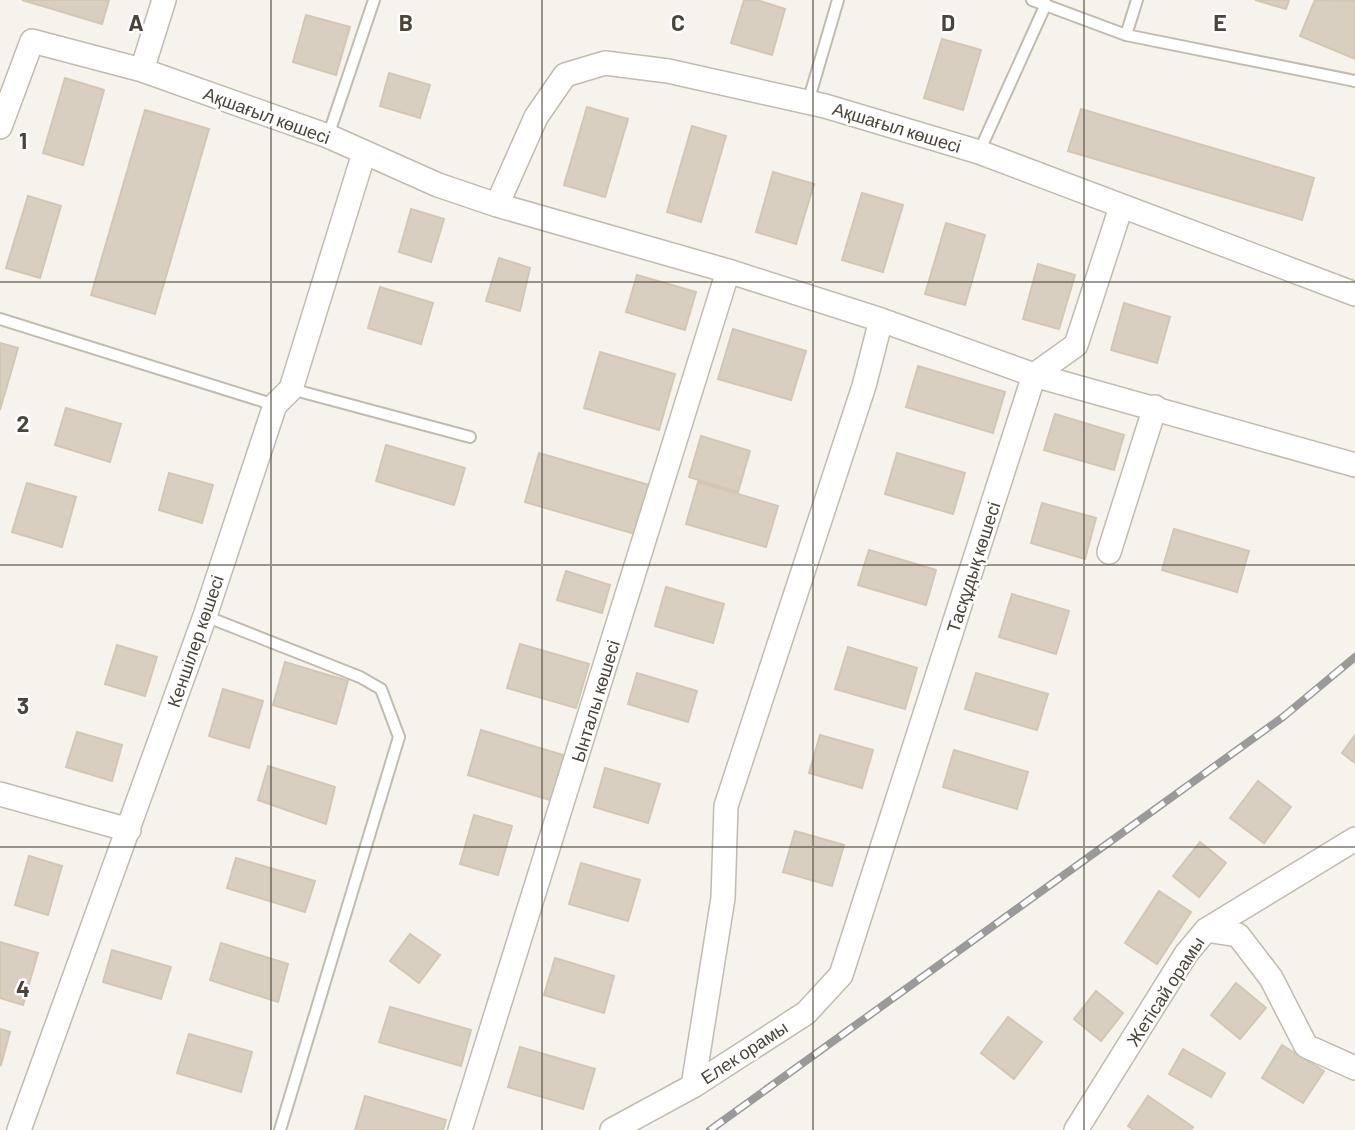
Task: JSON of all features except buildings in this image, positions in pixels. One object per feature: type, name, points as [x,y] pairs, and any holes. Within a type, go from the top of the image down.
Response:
[{"type":"street","points":[[142,70],[163,0]]},
{"type":"street","name":"Ақшағыл көшесі","points":[[0,127],[32,41],[142,70],[328,136],[438,185],[497,205],[728,271],[881,320],[1034,375],[1355,465]]},
{"type":"street","name":"Ақшағыл көшесі","points":[[497,205],[536,117],[565,75],[605,63],[668,71],[808,102],[979,152],[1355,294]]},
{"type":"street","name":"Кеншілер көшесі","points":[[19,1130],[205,616],[275,405],[291,389],[364,153]]},
{"type":"street","points":[[1034,375],[1076,345],[1121,207]]},
{"type":"street","name":"Ынталы көшесі","points":[[460,1130],[728,271]]},
{"type":"street","points":[[693,1086],[723,898],[726,806],[855,412],[881,320]]},
{"type":"street","name":"Тасқұдық көшесі","points":[[852,948],[1034,375]]},
{"type":"street","points":[[1109,552],[1155,407]]},
{"type":"street","points":[[0,794],[129,830]]},
{"type":"street","points":[[1206,930],[1355,839]]},
{"type":"street","name":"Жетісай орамы","points":[[1076,1130],[1186,954],[1206,930],[1238,936],[1271,978],[1306,1046],[1355,1068]]},
{"type":"street","name":"Елек орамы","points":[[612,1130],[693,1086],[806,1013],[841,975],[852,948]]},
{"type":"lane","points":[[328,136],[374,0]]},
{"type":"lane","points":[[808,102],[838,0]]},
{"type":"lane","points":[[1032,0],[1126,35],[1355,81]]},
{"type":"lane","points":[[1126,35],[1138,0]]},
{"type":"lane","points":[[979,152],[1046,4]]},
{"type":"lane","points":[[0,319],[275,405]]},
{"type":"lane","points":[[291,389],[470,436]]},
{"type":"lane","points":[[205,616],[360,677],[381,690],[399,737],[280,1130]]},
{"type":"railway","points":[[710,1130],[1283,717],[1355,657]]}]
